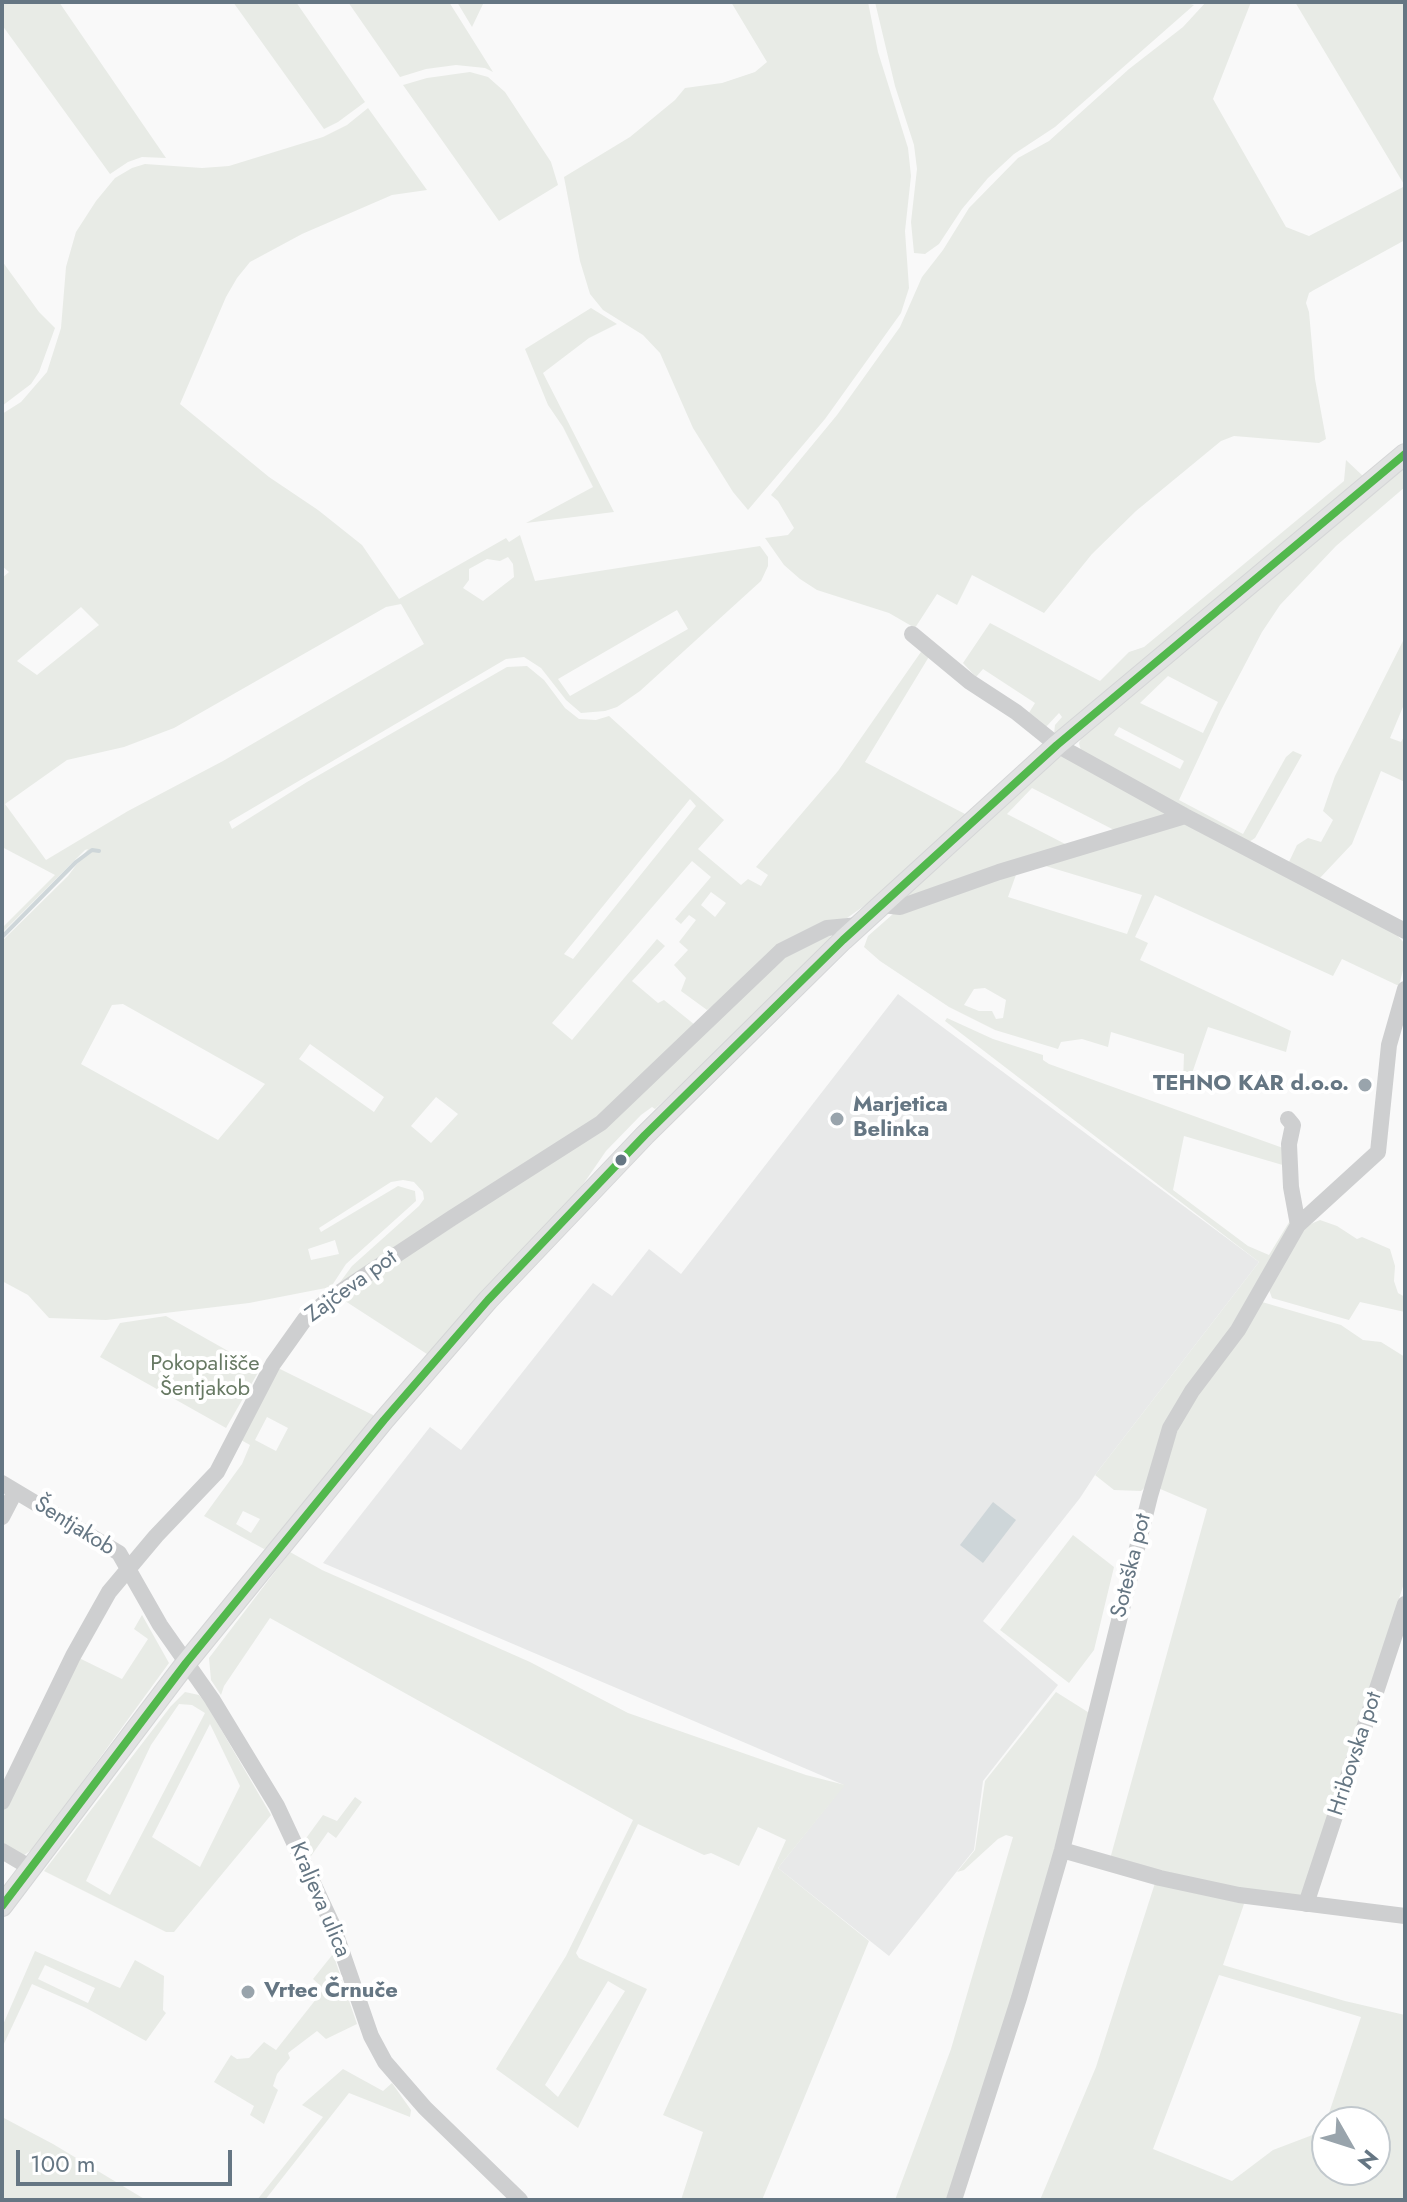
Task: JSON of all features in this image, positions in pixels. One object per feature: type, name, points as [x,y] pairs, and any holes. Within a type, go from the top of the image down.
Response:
[{"type":"main road","points":[[2,1906],[186,1663],[384,1420],[488,1300],[694,1085],[859,925],[1057,745],[1405,454]]},
{"type":"street","points":[[912,634],[970,682],[1016,712],[1057,745],[1405,931]]},
{"type":"street","points":[[882,905],[900,907],[999,872],[1185,816]]},
{"type":"street","name":"Zajčeva pot","points":[[2,1802],[73,1656],[109,1592],[126,1569],[217,1472],[273,1364],[305,1319],[328,1300],[601,1123],[781,951],[827,928],[859,925]]},
{"type":"street","name":"Soteška pot","points":[[954,2200],[1019,1998],[1062,1850],[1150,1496],[1170,1428],[1192,1391],[1238,1330],[1298,1225],[1378,1152],[1382,1138],[1382,1099],[1389,1045],[1405,989]]},
{"type":"street","points":[[1288,1119],[1293,1125],[1289,1144],[1291,1187],[1298,1225]]},
{"type":"street","points":[[2,1517],[8,1487]]},
{"type":"street","name":"Šentjakob","points":[[8,1487],[116,1550],[186,1663]]},
{"type":"street","name":"Hribovska pot","points":[[1306,1904],[1405,1604]]},
{"type":"street","name":"Kraljeva ulica","points":[[186,1663],[212,1699],[277,1806],[333,1926],[371,2036],[385,2062],[425,2108],[520,2200]]},
{"type":"street","points":[[1062,1850],[1160,1878],[1239,1895],[1405,1916]]},
{"type":"street","points":[[2,1851],[31,1868]]},
{"type":"shaded area","points":[[898,994],[1259,1262],[983,1621],[1058,1685],[983,1781],[974,1850],[889,1956],[778,1868],[844,1785],[323,1563],[430,1427],[461,1450],[593,1283],[612,1296],[649,1249],[681,1274]]},
{"type":"shaded area","points":[[993,1502],[1016,1520],[983,1563],[960,1545]]},
{"type":"green space","points":[[2,2],[59,2],[166,158],[142,157],[110,174],[2,25]]},
{"type":"green space","points":[[233,2],[296,2],[365,102],[324,129]]},
{"type":"green space","points":[[348,2],[449,2],[493,72],[485,68],[456,65],[400,77]]},
{"type":"green space","points":[[457,2],[484,2],[472,27]]},
{"type":"green space","points":[[731,2],[868,2],[878,52],[908,148],[911,176],[905,231],[909,288],[901,313],[825,419],[748,510],[733,492],[693,428],[660,353],[643,335],[603,310],[590,294],[580,261],[564,177],[630,137],[685,88],[722,83],[755,72],[767,62]]},
{"type":"green space","points":[[875,2],[1182,2],[1194,5],[1055,127],[1014,154],[988,178],[939,244],[925,254],[914,253],[911,222],[917,169],[914,145],[895,86]]},
{"type":"green space","points":[[1206,2],[1251,2],[1213,99],[1286,227],[1309,236],[1405,186],[1405,240],[1309,293],[1306,303],[1326,439],[1319,443],[1234,436],[1221,441],[1136,511],[1092,554],[1044,613],[972,575],[957,605],[937,594],[915,628],[889,613],[817,590],[800,579],[784,565],[765,538],[788,535],[794,528],[771,495],[837,415],[900,327],[922,277],[969,208],[1018,158],[1049,141],[1129,69],[1183,27]]},
{"type":"green space","points":[[1295,2],[1405,2],[1405,186]]},
{"type":"green space","points":[[470,72],[488,77],[505,92],[551,162],[558,185],[499,221],[403,85]]},
{"type":"green space","points":[[368,108],[427,190],[392,195],[302,234],[250,262],[226,297],[180,404],[269,477],[362,545],[399,599],[506,538],[509,542],[520,535],[535,581],[760,546],[768,557],[768,566],[761,581],[640,691],[617,707],[581,713],[566,700],[541,668],[524,657],[506,659],[229,822],[232,829],[307,782],[507,667],[527,666],[579,719],[596,720],[609,716],[724,820],[698,849],[741,885],[748,879],[761,886],[768,875],[756,867],[838,771],[923,649],[930,655],[865,762],[967,815],[878,896],[847,918],[834,922],[707,1010],[681,991],[686,978],[674,965],[688,950],[679,942],[696,920],[689,915],[681,924],[675,919],[711,877],[692,861],[552,1023],[572,1040],[657,939],[665,946],[632,981],[658,1003],[664,1000],[695,1025],[603,1115],[338,1285],[352,1266],[419,1206],[424,1199],[423,1192],[414,1182],[391,1182],[319,1228],[321,1232],[398,1186],[415,1191],[416,1201],[346,1264],[331,1287],[249,1303],[106,1320],[49,1318],[28,1295],[2,1281],[2,941],[68,876],[88,849],[2,933],[2,928],[55,875],[2,847],[2,578],[9,572],[2,566],[2,414],[21,402],[47,372],[61,328],[66,267],[76,232],[115,178],[145,164],[202,168],[229,166],[323,137],[347,125]],"holes":[[[508,557],[513,564],[514,577],[483,601],[463,588],[469,580],[469,569],[487,559],[500,561]],[[401,604],[424,644],[46,860],[5,804],[67,760],[124,747],[174,728],[386,607]],[[81,607],[99,625],[37,675],[17,661]],[[677,610],[688,629],[570,696],[558,679]],[[690,799],[696,806],[573,959],[564,954]],[[711,892],[726,903],[715,917],[701,905]],[[123,1004],[265,1084],[218,1140],[81,1064],[112,1005]],[[310,1044],[384,1097],[374,1112],[299,1059]],[[436,1097],[458,1114],[431,1143],[411,1126]],[[335,1240],[339,1254],[311,1260],[308,1249]]]},
{"type":"green space","points":[[2,261],[39,312],[55,328],[39,372],[31,384],[2,406]]},
{"type":"green space","points":[[591,308],[617,324],[589,338],[543,373],[614,512],[526,523],[593,487],[563,427],[548,405],[525,349]]},
{"type":"green space","points":[[1346,460],[1364,477],[1061,732],[1054,734],[1055,725],[1062,717],[1059,713],[1045,728],[1027,716],[1035,703],[983,669],[976,677],[963,663],[990,623],[1100,681],[1129,652],[1144,647],[1344,481]]},
{"type":"green space","points":[[1405,465],[1405,487],[1336,546],[1280,605],[1262,632],[1221,710],[1179,800],[1243,834],[1286,757],[1293,751],[1302,755],[1255,838],[1249,842],[1081,751],[1079,743],[1083,735]],"holes":[[[1168,676],[1218,702],[1203,733],[1140,703]],[[1119,727],[1184,761],[1180,769],[1114,735]]]},
{"type":"green space","points":[[1405,637],[1405,702],[1390,738],[1401,742],[1405,735],[1405,782],[1381,771],[1352,844],[1319,879],[1288,864],[1297,845],[1308,838],[1321,842],[1333,820],[1323,811],[1335,776]]},
{"type":"green space","points":[[1062,756],[1169,813],[1118,832],[1032,788],[1007,814],[1071,847],[905,898],[905,893],[1053,760]]},
{"type":"green space","points":[[1175,823],[1194,825],[1389,926],[1405,944],[1405,962],[1399,986],[1342,959],[1333,976],[1155,895],[1135,937],[1148,943],[1140,960],[1291,1031],[1286,1052],[1208,1027],[1188,1085],[1183,1083],[1184,1054],[1111,1032],[1108,1047],[1082,1039],[1061,1042],[1058,1049],[995,1030],[949,1007],[864,947],[868,936],[893,914],[1017,872],[1008,897],[1127,934],[1142,895],[1039,864]],"holes":[[[985,988],[1006,1000],[1003,1018],[996,1019],[992,1011],[979,1011],[964,1005],[974,989]]]},
{"type":"green space","points":[[831,935],[830,940],[690,1077],[655,1109],[652,1107],[641,1115],[606,1151],[573,1199],[430,1356],[342,1299],[572,1149],[759,975],[813,938]]},
{"type":"green space","points":[[947,1018],[993,1039],[1043,1055],[1043,1060],[1049,1064],[1283,1148],[1286,1166],[1184,1136],[1173,1190],[1248,1246],[1269,1255],[1291,1219],[1287,1209],[1290,1202],[1295,1215],[1260,1285],[1176,1409],[1152,1481],[1141,1491],[1114,1490],[1095,1475],[1259,1262],[945,1021]]},
{"type":"green space","points":[[1320,1220],[1337,1226],[1357,1239],[1362,1237],[1390,1249],[1395,1266],[1394,1281],[1398,1293],[1405,1297],[1405,1312],[1360,1302],[1349,1320],[1272,1298],[1269,1290],[1306,1226]]},
{"type":"green space","points":[[1262,1302],[1341,1325],[1363,1340],[1381,1342],[1405,1357],[1405,1580],[1305,1895],[1286,1899],[1110,1859],[1207,1509],[1158,1488],[1178,1429],[1193,1402]]},
{"type":"green space","name":"Pokopališče Šentjakob","points":[[166,1316],[260,1369],[226,1428],[100,1357],[120,1323]]},
{"type":"green space","points":[[278,1368],[373,1415],[375,1419],[270,1546],[264,1549],[204,1516],[242,1464],[250,1445],[241,1440]],"holes":[[[267,1417],[288,1428],[276,1451],[255,1440]],[[243,1511],[260,1519],[251,1533],[236,1524]]]},
{"type":"green space","points":[[1073,1535],[1114,1567],[1094,1650],[1069,1683],[1000,1630]]},
{"type":"green space","points":[[290,1552],[322,1570],[530,1662],[628,1713],[806,1775],[845,1785],[778,1868],[869,1941],[762,2200],[681,2200],[703,2132],[663,2115],[786,1840],[758,1827],[739,1866],[711,1853],[704,1855],[638,1824],[576,1953],[579,1958],[647,1989],[578,2128],[496,2069],[566,1956],[633,1820],[270,1618],[221,1695],[211,1680],[209,1658]],"holes":[[[608,1981],[625,1991],[558,2097],[545,2085]]]},
{"type":"green space","points":[[142,1615],[169,1663],[35,1847],[23,1856],[2,1845],[2,1814],[79,1658],[122,1679],[148,1639],[134,1629]]},
{"type":"green space","points":[[185,1692],[199,1695],[271,1815],[174,1932],[166,1932],[44,1871]],"holes":[[[179,1704],[192,1705],[205,1713],[110,1895],[86,1881],[151,1745]],[[210,1724],[240,1786],[200,1867],[152,1837]]]},
{"type":"green space","points":[[1056,1692],[1091,1714],[1024,1962],[947,2200],[895,2200],[951,2049],[1013,1837],[1006,1835],[998,1839],[964,1870],[957,1872],[975,1850],[985,1781]]},
{"type":"green space","points":[[355,1797],[362,1802],[336,1838],[328,1832],[311,1856],[304,1841],[323,1815],[337,1821]]},
{"type":"green space","points":[[1155,1883],[1245,1901],[1223,1965],[1405,2015],[1405,2200],[1040,2200],[1096,2067]],"holes":[[[1219,1975],[1361,2017],[1331,2106],[1391,2106],[1391,2186],[1311,2186],[1311,2136],[1273,2150],[1232,2181],[1153,2149]]]},
{"type":"green space","points":[[35,1951],[120,1988],[135,1960],[164,1976],[163,2010],[166,2013],[146,2041],[86,2008],[32,1984],[2,2048],[2,2027]],"holes":[[[45,1965],[95,1988],[88,2003],[38,1979]]]},
{"type":"green space","points":[[333,1954],[357,2024],[326,2039],[317,2031],[288,2053],[290,2058],[277,2074],[273,2086],[278,2090],[264,2124],[250,2115],[254,2106],[214,2082],[231,2055],[237,2059],[249,2058],[264,2042],[276,2050],[324,1989],[313,1979]]},
{"type":"green space","points":[[343,2069],[383,2091],[392,2083],[411,2110],[410,2117],[349,2093],[265,2200],[257,2200],[323,2117],[302,2105]]},
{"type":"green space","points":[[2,2117],[53,2144],[146,2200],[2,2200]]},
{"type":"waterway","points":[[2,937],[76,862],[92,850],[99,851]]},
{"type":"transit line","points":[[2,1906],[186,1663],[384,1420],[488,1300],[645,1135],[843,940],[1057,745],[1405,454]]},
{"type":"place","name":"TEHNO KAR d.o.o.","points":[[1365,1085]]},
{"type":"place","name":"Marjetica Belinka","points":[[837,1119]]},
{"type":"place","name":"Vrtec Črnuče","points":[[248,1992]]}]
